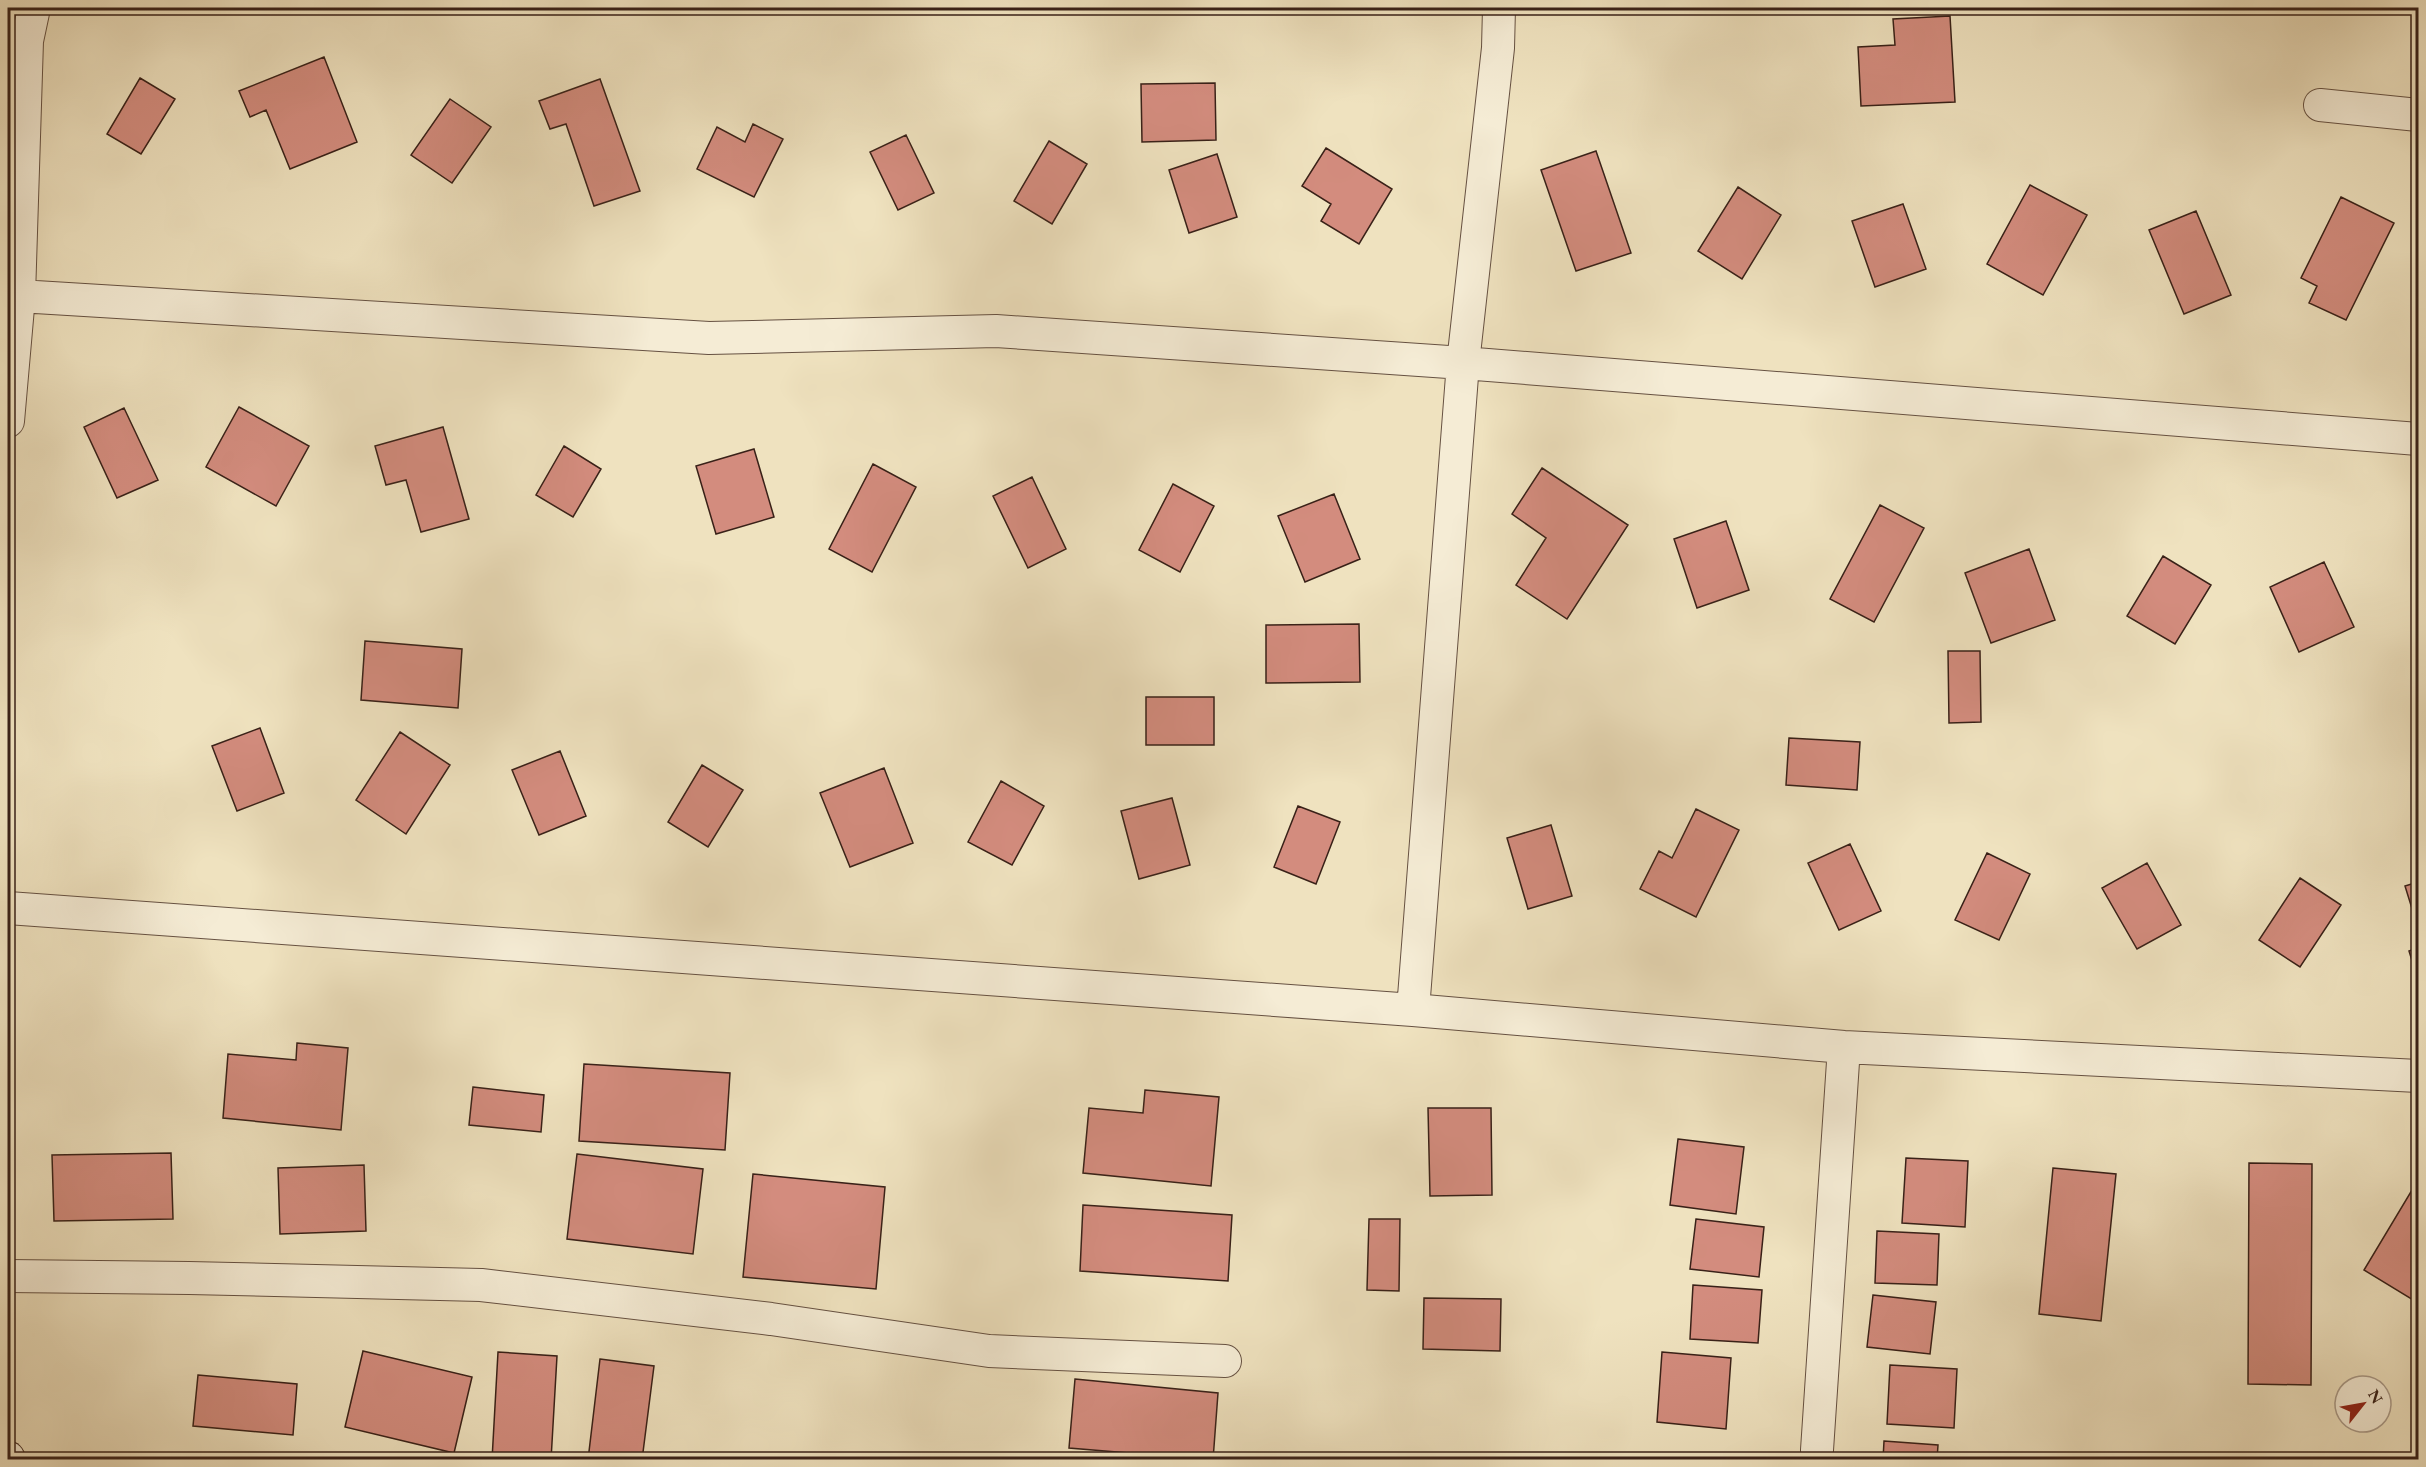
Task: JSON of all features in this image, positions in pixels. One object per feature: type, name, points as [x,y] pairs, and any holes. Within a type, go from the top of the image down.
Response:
[{"type":"street","points":[[8,421],[19,296],[27,41],[34,8]]},
{"type":"street","points":[[1413,1010],[1463,363],[1498,48],[1499,8]]},
{"type":"street","points":[[2320,105],[2418,115]]},
{"type":"street","points":[[19,296],[708,338],[996,331],[1463,363],[2418,439]]},
{"type":"street","points":[[8,908],[1413,1010],[1844,1047],[2418,1076]]},
{"type":"street","points":[[1817,1450],[1844,1047]]},
{"type":"street","points":[[8,1276],[481,1285],[771,1319],[989,1351],[1225,1361]]},
{"type":"building","points":[[1950,16],[1955,102],[1861,106],[1858,47],[1895,45],[1893,19]]},
{"type":"building","points":[[324,57],[357,142],[290,169],[266,110],[250,117],[239,91]]},
{"type":"building","points":[[140,78],[175,99],[141,154],[107,134]]},
{"type":"building","points":[[600,79],[640,191],[594,206],[566,124],[550,129],[539,101]]},
{"type":"building","points":[[1215,83],[1216,140],[1142,142],[1141,84]]},
{"type":"building","points":[[450,99],[491,127],[452,183],[411,155]]},
{"type":"building","points":[[753,124],[783,139],[754,197],[697,169],[717,127],[745,142]]},
{"type":"building","points":[[906,135],[934,193],[898,210],[870,152]]},
{"type":"building","points":[[1049,141],[1087,164],[1052,224],[1014,201]]},
{"type":"building","points":[[1326,148],[1392,189],[1359,244],[1321,221],[1331,204],[1302,186]]},
{"type":"building","points":[[1596,151],[1631,253],[1576,271],[1541,170]]},
{"type":"building","points":[[1217,154],[1237,217],[1189,233],[1169,170]]},
{"type":"building","points":[[2030,185],[2087,215],[2043,295],[1987,264]]},
{"type":"building","points":[[1738,187],[1781,215],[1742,279],[1698,251]]},
{"type":"building","points":[[2341,197],[2394,223],[2346,320],[2309,303],[2317,286],[2301,278]]},
{"type":"building","points":[[1903,204],[1926,269],[1875,287],[1852,221]]},
{"type":"building","points":[[2196,211],[2231,295],[2184,314],[2149,230]]},
{"type":"building","points":[[239,407],[309,446],[276,506],[206,467]]},
{"type":"building","points":[[124,408],[158,480],[117,498],[84,427]]},
{"type":"building","points":[[443,427],[469,519],[421,532],[406,480],[386,485],[375,446]]},
{"type":"building","points":[[564,446],[601,469],[573,517],[536,495]]},
{"type":"building","points":[[754,449],[774,517],[716,534],[696,466]]},
{"type":"building","points":[[873,464],[916,487],[872,572],[829,549]]},
{"type":"building","points":[[1542,468],[1628,525],[1567,619],[1516,585],[1546,538],[1512,514]]},
{"type":"building","points":[[1032,477],[1066,549],[1028,568],[993,496]]},
{"type":"building","points":[[1173,484],[1214,506],[1180,572],[1139,550]]},
{"type":"building","points":[[1334,494],[1360,559],[1305,582],[1278,516]]},
{"type":"building","points":[[1880,505],[1924,528],[1874,622],[1830,599]]},
{"type":"building","points":[[1726,521],[1749,590],[1697,608],[1674,539]]},
{"type":"building","points":[[2029,549],[2055,620],[1991,643],[1965,573]]},
{"type":"building","points":[[2163,556],[2211,585],[2175,644],[2127,616]]},
{"type":"building","points":[[2324,562],[2354,627],[2299,652],[2270,587]]},
{"type":"building","points":[[1359,624],[1360,682],[1266,683],[1266,625]]},
{"type":"building","points":[[365,641],[462,649],[458,708],[361,700]]},
{"type":"building","points":[[1948,651],[1980,651],[1981,722],[1949,723]]},
{"type":"building","points":[[1146,697],[1214,697],[1214,745],[1146,745]]},
{"type":"building","points":[[260,728],[284,793],[237,811],[212,746]]},
{"type":"building","points":[[400,732],[450,765],[406,834],[356,800]]},
{"type":"building","points":[[1789,738],[1860,742],[1857,790],[1786,785]]},
{"type":"building","points":[[560,751],[586,816],[539,835],[512,770]]},
{"type":"building","points":[[702,765],[743,790],[708,847],[668,822]]},
{"type":"building","points":[[884,768],[913,843],[850,867],[820,793]]},
{"type":"building","points":[[1001,781],[1044,806],[1012,865],[968,842]]},
{"type":"building","points":[[1172,798],[1190,865],[1139,879],[1121,811]]},
{"type":"building","points":[[1298,806],[1340,822],[1316,884],[1274,867]]},
{"type":"building","points":[[1696,809],[1739,830],[1696,917],[1640,889],[1659,851],[1672,858]]},
{"type":"building","points":[[1551,825],[1572,896],[1528,909],[1507,838]]},
{"type":"building","points":[[1850,844],[1881,911],[1839,930],[1808,863]]},
{"type":"building","points":[[1987,853],[2030,874],[1999,940],[1955,920]]},
{"type":"building","points":[[2147,863],[2181,925],[2137,949],[2102,888]]},
{"type":"building","points":[[2300,878],[2341,905],[2300,967],[2259,940]]},
{"type":"building","points":[[2418,882],[2418,928],[2405,886]]},
{"type":"building","points":[[2418,948],[2418,980],[2409,951]]},
{"type":"building","points":[[297,1043],[348,1048],[341,1130],[223,1118],[228,1054],[296,1060]]},
{"type":"building","points":[[584,1064],[730,1073],[725,1150],[579,1141]]},
{"type":"building","points":[[473,1087],[544,1095],[541,1132],[469,1125]]},
{"type":"building","points":[[1145,1090],[1219,1097],[1211,1186],[1083,1173],[1089,1108],[1143,1113]]},
{"type":"building","points":[[1428,1108],[1491,1108],[1492,1195],[1430,1196]]},
{"type":"building","points":[[1678,1139],[1744,1147],[1736,1214],[1670,1205]]},
{"type":"building","points":[[171,1153],[173,1219],[54,1221],[52,1155]]},
{"type":"building","points":[[577,1154],[703,1169],[693,1254],[567,1239]]},
{"type":"building","points":[[1906,1158],[1968,1161],[1965,1227],[1902,1223]]},
{"type":"building","points":[[2249,1163],[2312,1164],[2311,1385],[2248,1384]]},
{"type":"building","points":[[364,1165],[366,1231],[280,1234],[278,1168]]},
{"type":"building","points":[[2053,1168],[2116,1174],[2101,1321],[2039,1314]]},
{"type":"building","points":[[753,1174],[885,1187],[876,1289],[743,1277]]},
{"type":"building","points":[[2412,1190],[2418,1193],[2418,1303],[2364,1270]]},
{"type":"building","points":[[1083,1205],[1232,1215],[1228,1281],[1080,1271]]},
{"type":"building","points":[[1369,1219],[1400,1219],[1399,1291],[1367,1290]]},
{"type":"building","points":[[1696,1219],[1764,1227],[1759,1277],[1690,1269]]},
{"type":"building","points":[[1877,1231],[1939,1234],[1937,1285],[1875,1283]]},
{"type":"building","points":[[1693,1285],[1762,1290],[1758,1343],[1690,1339]]},
{"type":"building","points":[[1873,1295],[1936,1302],[1930,1354],[1867,1347]]},
{"type":"building","points":[[1424,1298],[1501,1299],[1500,1351],[1423,1349]]},
{"type":"building","points":[[363,1351],[472,1377],[454,1453],[345,1427]]},
{"type":"building","points":[[498,1352],[557,1356],[551,1460],[492,1460]]},
{"type":"building","points":[[1662,1352],[1731,1358],[1726,1429],[1657,1422]]},
{"type":"building","points":[[600,1359],[654,1366],[642,1460],[588,1460]]},
{"type":"building","points":[[1890,1365],[1957,1369],[1954,1428],[1887,1424]]},
{"type":"building","points":[[198,1375],[297,1384],[293,1435],[193,1426]]},
{"type":"building","points":[[1075,1379],[1218,1393],[1213,1460],[1069,1448]]},
{"type":"building","points":[[1884,1441],[1938,1445],[1937,1460],[1883,1460]]}]
